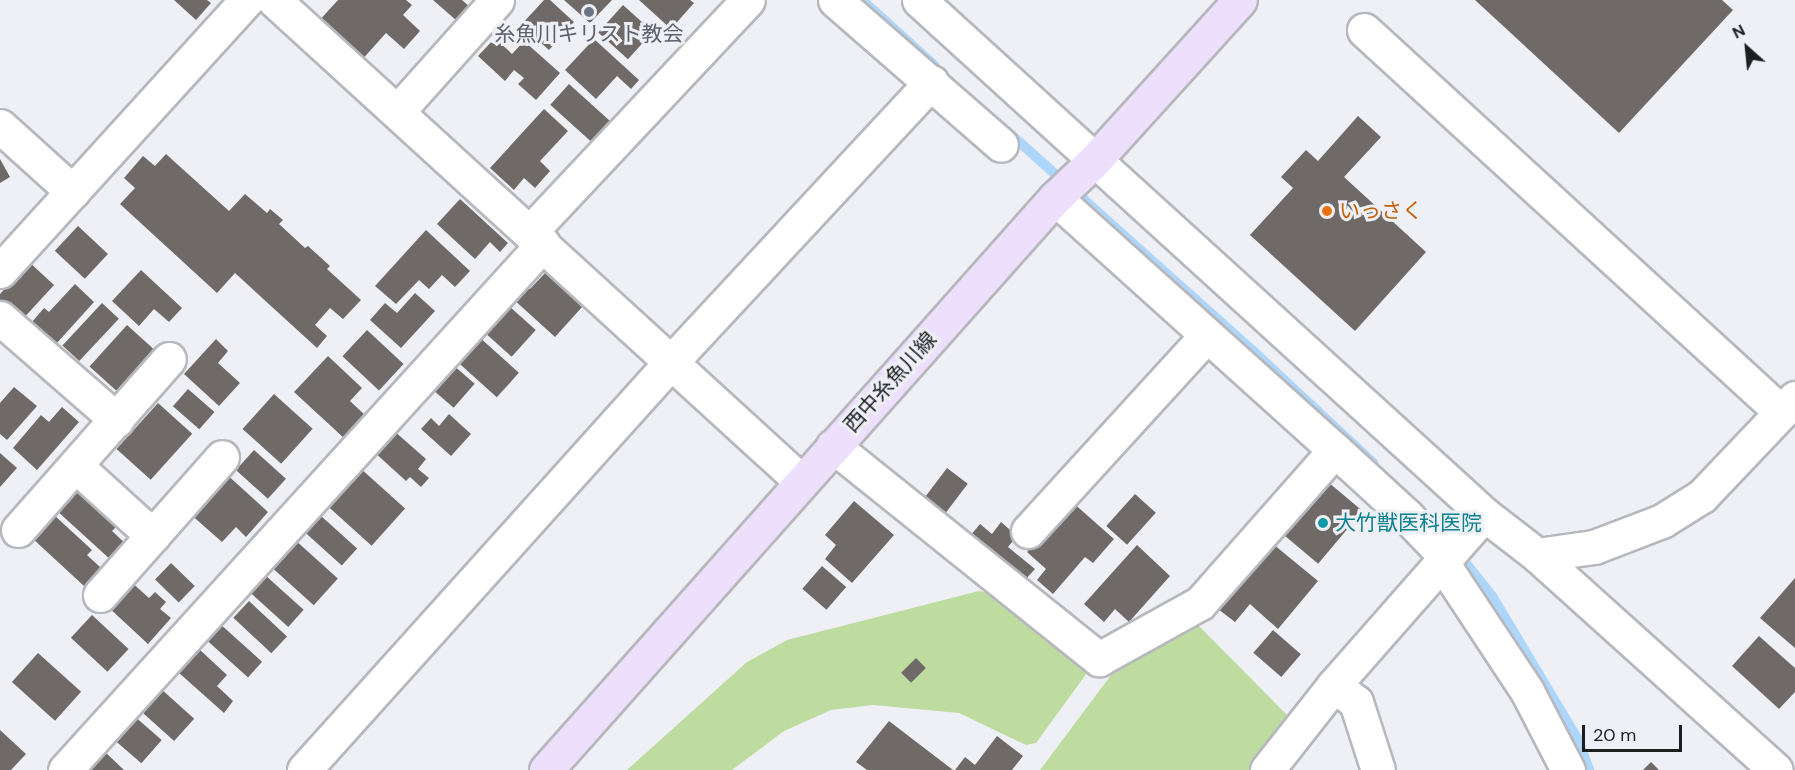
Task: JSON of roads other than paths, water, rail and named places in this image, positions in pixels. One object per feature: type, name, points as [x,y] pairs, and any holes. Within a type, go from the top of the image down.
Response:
[{"type":"main road","name":"西中糸魚川線","points":[[546,770],[1055,198],[1094,161],[1240,0]]},
{"type":"street","points":[[0,271],[247,0]]},
{"type":"street","points":[[274,0],[801,481]]},
{"type":"street","points":[[397,112],[497,0]]},
{"type":"street","points":[[65,770],[748,0]]},
{"type":"street","points":[[835,0],[1001,145]]},
{"type":"street","points":[[919,0],[1484,514],[1537,555],[1776,770]]},
{"type":"street","points":[[1364,30],[1788,405],[1702,496],[1662,521],[1594,547],[1537,555]]},
{"type":"street","points":[[304,770],[672,361],[931,82]]},
{"type":"street","points":[[0,126],[73,192]]},
{"type":"street","points":[[1055,198],[1406,515],[1443,558],[1527,691],[1568,770]]},
{"type":"street","points":[[0,318],[117,420]]},
{"type":"street","points":[[1028,531],[1206,336]]},
{"type":"street","points":[[18,530],[169,359]]},
{"type":"street","points":[[833,446],[1099,659],[1200,603],[1335,450]]},
{"type":"street","points":[[100,595],[222,457]]},
{"type":"street","points":[[76,466],[153,536]]},
{"type":"street","points":[[1267,770],[1334,685],[1443,558],[1484,514]]},
{"type":"street","points":[[1334,685],[1356,702],[1378,770]]},
{"type":"waterway","points":[[862,0],[935,66]]},
{"type":"waterway","points":[[1007,131],[1252,350],[1373,463]]},
{"type":"waterway","points":[[1456,551],[1492,596],[1577,738],[1589,770]]},
{"type":"place","name":"糸魚川キリスト教会","points":[[589,12]]},
{"type":"place","name":"いっさく","points":[[1327,211]]},
{"type":"place","name":"大竹獣医科医院","points":[[1323,523]]}]
